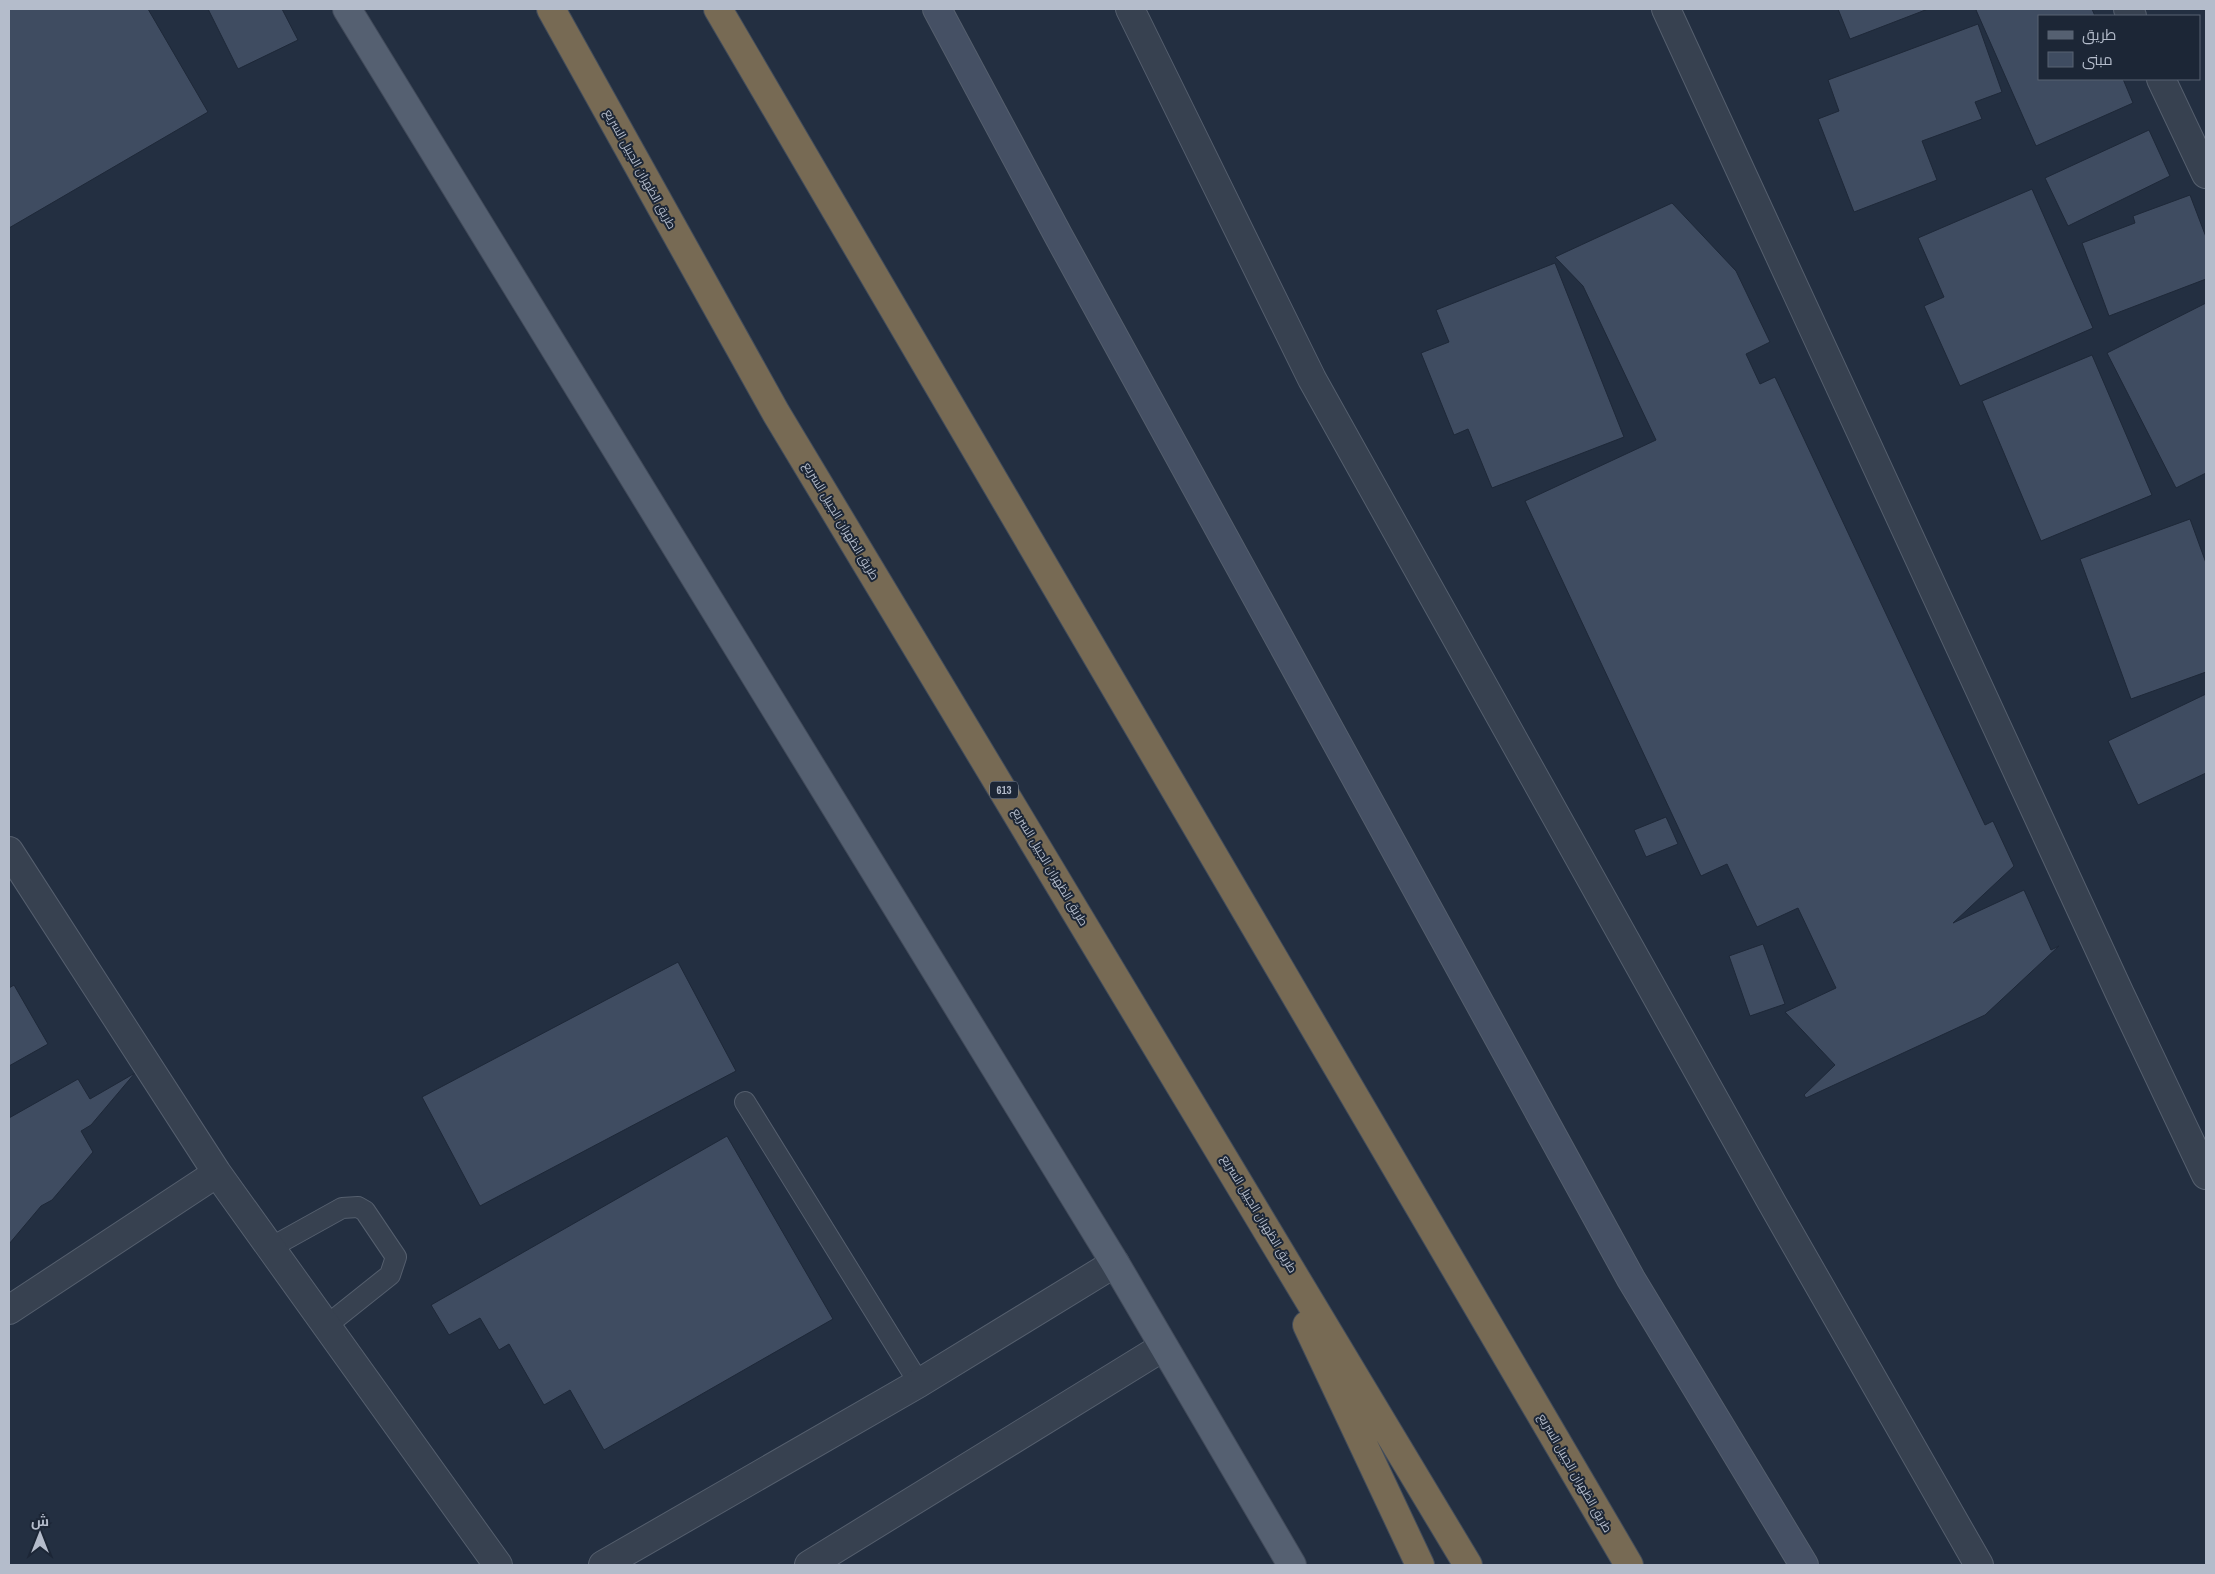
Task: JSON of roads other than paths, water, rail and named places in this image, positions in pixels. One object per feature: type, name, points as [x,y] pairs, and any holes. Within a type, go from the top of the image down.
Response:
[{"type":"highway","name":"طريق الظهران الجبيل السريع","points":[[551,9],[776,413],[1237,1177],[1468,1565]]},
{"type":"highway","name":"طريق الظهران الجبيل السريع","points":[[718,9],[1629,1565]]},
{"type":"highway","points":[[731,9],[786,126]]},
{"type":"highway","points":[[1237,1177],[1420,1565]]},
{"type":"main road","points":[[347,9],[1116,1263],[1163,1347],[1292,1565]]},
{"type":"main road","points":[[937,9],[1062,244],[1631,1279],[1804,1565]]},
{"type":"street","points":[[1130,9],[1317,388],[1772,1203],[1979,1565]]},
{"type":"street","points":[[1666,9],[2107,967],[2206,1175]]},
{"type":"street","points":[[2161,80],[2206,174]]},
{"type":"street","points":[[9,851],[217,1173],[498,1565]]},
{"type":"street","points":[[9,1310],[217,1173]]},
{"type":"street","points":[[603,1565],[919,1383],[1116,1263]]},
{"type":"street","points":[[809,1565],[1163,1347]]},
{"type":"lane","points":[[745,1102],[919,1383]]},
{"type":"lane","points":[[270,1248],[342,1208],[358,1207],[365,1211],[396,1257],[393,1270],[390,1275],[326,1326]]}]
